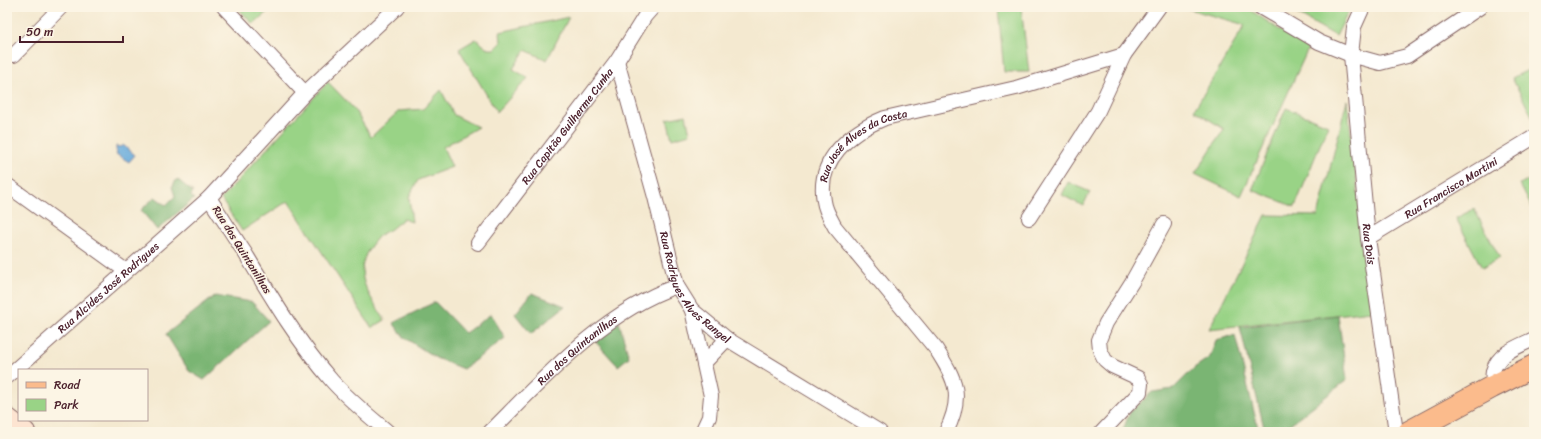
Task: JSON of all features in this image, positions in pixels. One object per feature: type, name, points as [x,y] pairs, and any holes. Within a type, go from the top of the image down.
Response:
[{"type":"main road","points":[[1409,432],[1438,424],[1492,387],[1534,366]]},
{"type":"main road","points":[[7,418],[25,432]]},
{"type":"street","points":[[14,55],[61,7]]},
{"type":"street","points":[[224,7],[305,93]]},
{"type":"street","name":"Rua dos Quintanilhas","points":[[388,432],[357,407],[308,352],[209,198],[305,93],[397,7]]},
{"type":"street","name":"Rua Capitão Guilherme Cunha","points":[[478,243],[617,61],[653,7]]},
{"type":"street","points":[[1029,218],[1098,111],[1124,55],[1158,7]]},
{"type":"street","points":[[1260,7],[1319,42],[1351,55],[1380,63],[1406,56],[1480,7]]},
{"type":"street","name":"Rua Dois","points":[[1363,7],[1354,27],[1351,55],[1368,238],[1396,432]]},
{"type":"street","name":"Rua José Alves da Costa","points":[[946,432],[951,422],[956,398],[954,382],[950,370],[936,349],[835,227],[828,214],[824,201],[823,187],[830,162],[836,151],[846,140],[871,124],[885,118],[1016,88],[1124,55]]},
{"type":"street","name":"Rua Rodrigues Alves Rangel","points":[[617,61],[655,197],[677,286],[692,310],[727,339],[880,432]]},
{"type":"street","name":"Rua Francisco Martini","points":[[1368,238],[1534,137]]},
{"type":"street","points":[[7,185],[126,271]]},
{"type":"street","name":"Rua Alcides José Rodrigues","points":[[7,377],[209,198]]},
{"type":"street","points":[[1102,432],[1140,392],[1141,388],[1138,378],[1112,366],[1105,360],[1098,344],[1100,336],[1106,322],[1132,282],[1164,224]]},
{"type":"street","name":"Rua dos Quintanilhas","points":[[490,432],[532,390],[589,337],[614,318],[647,298],[677,286]]},
{"type":"street","points":[[692,310],[711,396],[709,417],[702,432]]},
{"type":"street","points":[[704,362],[727,339]]},
{"type":"street","points":[[1492,387],[1493,371],[1499,361],[1506,353],[1534,339]]},
{"type":"green space","points":[[237,7],[273,7],[253,24]]},
{"type":"green space","points":[[998,7],[1021,7],[1029,72],[1004,72]]},
{"type":"green space","points":[[1182,7],[1246,7],[1308,49],[1241,196],[1195,174],[1224,129],[1194,110],[1245,25]]},
{"type":"green space","points":[[1285,7],[1351,7],[1336,36]]},
{"type":"green space","points":[[569,17],[547,60],[525,50],[513,69],[528,78],[497,112],[459,49],[476,39],[488,49],[495,49],[501,43],[500,32]]},
{"type":"green space","points":[[1530,69],[1534,76],[1534,120],[1512,78]]},
{"type":"green space","points":[[328,82],[354,109],[371,137],[399,111],[423,109],[441,90],[454,115],[478,127],[443,147],[452,167],[418,180],[409,197],[412,222],[403,219],[391,229],[379,236],[369,248],[364,259],[362,269],[363,279],[366,289],[385,320],[372,328],[288,201],[242,231],[221,199]]},
{"type":"green space","points":[[1347,100],[1372,311],[1209,329],[1266,215],[1318,216]]},
{"type":"green space","points":[[1286,108],[1328,125],[1295,207],[1252,190]]},
{"type":"green space","points":[[686,115],[690,134],[672,139],[667,119]]},
{"type":"green space","points":[[1534,177],[1534,212],[1520,185]]},
{"type":"green space","points":[[177,179],[193,192],[191,196],[194,199],[157,230],[141,210],[155,197],[166,205],[175,196],[172,187]]},
{"type":"green space","points":[[1068,182],[1090,192],[1083,206],[1062,195]]},
{"type":"green space","points":[[1474,209],[1500,258],[1482,268],[1456,218]]},
{"type":"green space","points":[[532,293],[565,306],[531,334],[515,314]]},
{"type":"green space","points":[[215,296],[252,302],[269,321],[204,380],[189,371],[166,334]]},
{"type":"green space","points":[[435,302],[465,333],[491,314],[505,338],[463,369],[436,358],[405,338],[393,323]]},
{"type":"green space","points":[[1338,315],[1347,380],[1280,432],[1265,432],[1240,327]]},
{"type":"green space","points":[[619,322],[629,357],[618,366],[594,340]]},
{"type":"green space","points":[[1235,335],[1259,432],[1122,432],[1130,412],[1152,392],[1173,389],[1194,368],[1210,357],[1216,340]]},
{"type":"water","points":[[123,145],[135,155],[129,162],[116,154],[116,146],[121,147]]}]
